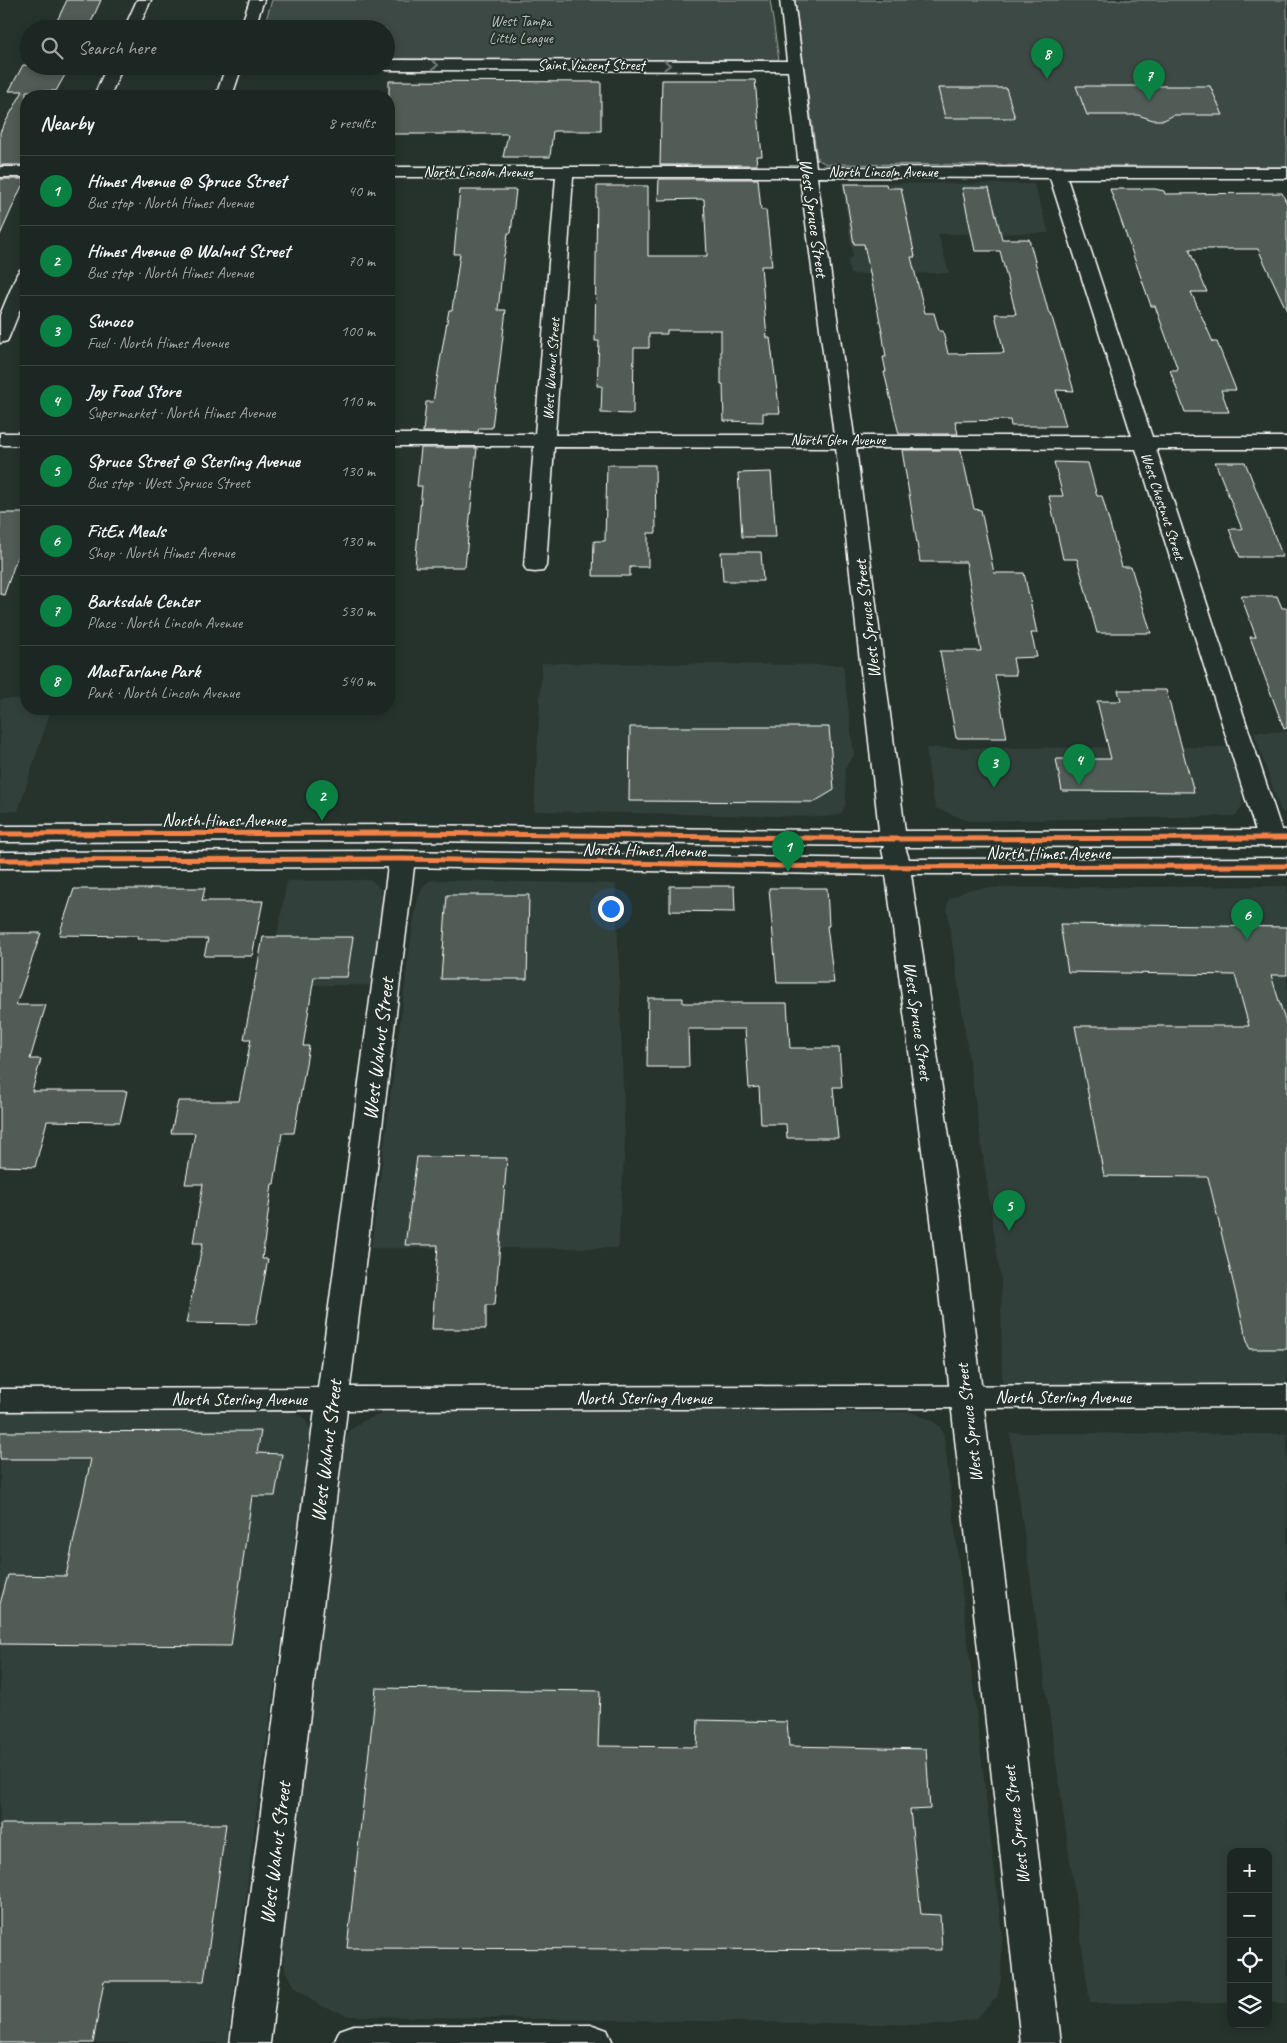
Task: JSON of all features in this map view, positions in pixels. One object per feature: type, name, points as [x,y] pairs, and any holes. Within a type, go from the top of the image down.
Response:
[{"type":"street","points":[[135,20],[144,0]]},
{"type":"street","points":[[250,20],[257,0]]},
{"type":"street","name":"West Spruce Street","points":[[787,0],[808,172],[845,440],[895,853],[946,1219],[1041,2043]]},
{"type":"street","name":"Saint Vincent Street","points":[[395,65],[796,66]]},
{"type":"street","points":[[105,90],[111,75]]},
{"type":"street","points":[[226,90],[231,75]]},
{"type":"street","points":[[0,172],[20,172]]},
{"type":"street","name":"North Lincoln Avenue","points":[[395,172],[1287,173]]},
{"type":"street","name":"West Walnut Street","points":[[535,566],[565,172]]},
{"type":"street","name":"West Chestnut Street","points":[[1057,173],[1142,442],[1279,838]]},
{"type":"street","points":[[0,337],[20,289]]},
{"type":"street","points":[[0,438],[20,439]]},
{"type":"street","name":"North Glen Avenue","points":[[395,440],[845,440],[1287,443]]},
{"type":"street","name":"North Himes Avenue","points":[[0,834],[410,833],[895,853],[1287,866]]},
{"type":"street","name":"North Himes Avenue","points":[[0,860],[402,859],[895,853],[1279,838]]},
{"type":"street","name":"West Walnut Street","points":[[250,2043],[402,859]]},
{"type":"street","name":"North Sterling Avenue","points":[[0,1400],[1287,1396]]},
{"type":"street","points":[[354,2043],[593,2043]]},
{"type":"shaded area","points":[[842,183],[1034,184],[1049,233],[938,234],[949,273],[850,274],[848,260],[853,256]]},
{"type":"shaded area","points":[[542,663],[843,665],[854,755],[845,768],[846,803],[843,811],[838,815],[823,817],[534,811]]},
{"type":"shaded area","points":[[0,699],[20,699],[20,715],[49,715],[18,811],[0,811]]},
{"type":"shaded area","points":[[1254,732],[1287,732],[1287,814],[1280,810]]},
{"type":"shaded area","points":[[1228,747],[1241,786],[1242,806],[1236,816],[968,821],[936,808],[932,794],[926,748]]},
{"type":"shaded area","points":[[371,880],[380,888],[384,902],[374,985],[268,985],[287,881]]},
{"type":"shaded area","points":[[431,880],[616,884],[625,1145],[618,1248],[371,1248],[412,930],[418,898],[424,885]]},
{"type":"shaded area","points":[[1287,886],[1287,1389],[1012,1388],[1002,1384],[1001,1280],[947,907],[949,899],[968,890],[984,888]]},
{"type":"shaded area","points":[[266,1408],[288,1410],[304,1418],[311,1430],[257,1808],[227,2043],[0,2043],[0,1411]]},
{"type":"shaded area","points":[[402,1410],[910,1412],[931,1420],[940,1427],[944,1436],[1002,1935],[1001,1979],[997,1997],[977,2018],[946,2025],[350,2016],[321,2006],[295,1987],[285,1969],[282,1942],[345,1441],[350,1430],[363,1421]]},
{"type":"shaded area","points":[[1010,1433],[1287,1434],[1287,2003],[1272,2003],[1272,1848],[1227,1848],[1227,2003],[1090,2003]]},
{"type":"green space","name":"West Tampa Little League","points":[[272,0],[770,0],[779,60],[395,59],[395,20],[266,20]]},
{"type":"green space","points":[[795,0],[1287,0],[1287,167],[826,164],[817,159]]},
{"type":"building","points":[[67,0],[101,0],[92,20],[57,20]]},
{"type":"building","points":[[20,71],[20,75],[65,75],[57,90],[9,91]]},
{"type":"building","points":[[662,80],[755,80],[762,156],[756,156],[757,165],[660,165]]},
{"type":"building","points":[[389,81],[601,82],[601,131],[553,131],[550,157],[503,157],[508,134],[395,134],[395,90],[389,90]]},
{"type":"building","points":[[1076,86],[1210,86],[1223,115],[1174,115],[1164,120],[1153,120],[1138,115],[1087,115]]},
{"type":"building","points":[[938,88],[1006,88],[1015,118],[945,118]]},
{"type":"building","points":[[20,96],[20,165],[0,165],[0,132]]},
{"type":"building","points":[[0,179],[20,179],[20,190],[0,235]]},
{"type":"building","points":[[659,179],[758,179],[761,210],[766,210],[772,266],[761,266],[767,338],[770,338],[780,413],[763,413],[763,422],[724,421],[723,384],[721,384],[721,330],[667,330],[667,334],[649,334],[649,348],[634,348],[633,414],[601,413],[602,386],[597,386],[599,341],[595,341],[597,186],[648,186],[648,256],[707,256],[704,199],[658,200]]},
{"type":"building","points":[[844,184],[886,184],[887,188],[901,188],[915,257],[911,257],[925,313],[934,313],[939,331],[943,331],[948,354],[1004,353],[995,314],[1016,314],[1000,251],[975,251],[962,188],[989,188],[1002,239],[1029,239],[1049,314],[1051,314],[1074,391],[1056,390],[1066,426],[1011,426],[1010,420],[955,421],[958,434],[899,434],[884,372],[886,372],[883,357],[886,357],[882,331],[864,244],[854,244]]},
{"type":"building","points":[[1110,189],[1155,189],[1164,191],[1165,194],[1282,193],[1287,204],[1287,311],[1258,249],[1189,249],[1207,292],[1191,292],[1213,342],[1217,342],[1236,390],[1221,390],[1229,412],[1185,412],[1170,370],[1178,370],[1155,306],[1151,306]]},
{"type":"building","points":[[460,190],[516,190],[511,233],[508,233],[504,254],[498,310],[506,310],[492,428],[479,428],[478,432],[423,432],[426,402],[433,402],[449,310],[452,310],[460,254],[454,254]]},
{"type":"building","points":[[421,448],[477,448],[465,567],[415,567],[422,486],[417,486]]},
{"type":"building","points":[[902,450],[961,450],[974,509],[981,510],[994,573],[1024,573],[1037,633],[1031,633],[1037,657],[1013,658],[1016,675],[995,675],[1007,738],[956,738],[940,651],[981,651],[966,562],[920,562]]},
{"type":"building","points":[[1054,462],[1088,463],[1097,496],[1102,496],[1122,567],[1131,567],[1151,633],[1097,633],[1077,559],[1063,559],[1049,496],[1063,496]]},
{"type":"building","points":[[1215,462],[1245,462],[1283,557],[1240,557],[1229,529],[1242,529]]},
{"type":"building","points":[[607,465],[655,465],[656,533],[648,533],[648,567],[630,567],[630,576],[593,576],[594,541],[605,541]]},
{"type":"building","points":[[771,472],[776,537],[742,537],[738,473]]},
{"type":"building","points":[[0,513],[20,513],[20,549],[4,595],[0,594]]},
{"type":"building","points":[[721,552],[761,552],[763,581],[723,581]]},
{"type":"building","points":[[1241,596],[1277,596],[1282,608],[1287,608],[1287,728],[1284,729],[1250,637],[1256,637]]},
{"type":"building","points":[[1118,690],[1166,690],[1194,792],[1062,791],[1056,759],[1111,759],[1097,701],[1121,701]]},
{"type":"building","points":[[630,727],[829,727],[834,790],[814,802],[629,801]]},
{"type":"building","points":[[670,886],[734,886],[735,912],[670,911]]},
{"type":"building","points":[[205,888],[202,901],[263,901],[252,956],[204,956],[208,939],[137,939],[138,936],[59,935],[74,889]]},
{"type":"building","points":[[769,888],[827,888],[829,926],[827,926],[834,983],[777,983]]},
{"type":"building","points":[[447,895],[529,895],[527,979],[441,979]]},
{"type":"building","points":[[1060,924],[1287,927],[1287,975],[1271,975],[1287,1027],[1287,1349],[1249,1349],[1208,1177],[1104,1176],[1075,1026],[1249,1026],[1235,975],[1068,972]]},
{"type":"building","points":[[0,933],[41,933],[16,1005],[46,1005],[30,1059],[41,1059],[32,1091],[127,1091],[120,1122],[47,1121],[35,1167],[0,1166]]},
{"type":"building","points":[[263,937],[353,937],[347,977],[314,977],[303,1046],[309,1046],[294,1133],[282,1133],[274,1184],[272,1184],[262,1259],[268,1259],[256,1324],[186,1323],[203,1243],[193,1243],[203,1184],[185,1184],[195,1133],[171,1133],[178,1101],[239,1101],[251,1039],[244,1039]]},
{"type":"building","points":[[648,998],[683,998],[683,1003],[787,1003],[790,1048],[839,1048],[842,1087],[833,1087],[838,1138],[787,1138],[786,1124],[761,1124],[759,1087],[749,1088],[745,1029],[688,1029],[689,1067],[647,1067]]},
{"type":"building","points":[[417,1157],[507,1158],[495,1305],[486,1305],[486,1329],[432,1329],[438,1245],[405,1245]]},
{"type":"building","points":[[261,1431],[257,1453],[282,1454],[275,1496],[252,1496],[231,1646],[0,1644],[0,1604],[8,1575],[66,1576],[91,1459],[0,1459],[0,1432]]},
{"type":"building","points":[[376,1688],[600,1691],[598,1746],[697,1747],[698,1720],[787,1722],[789,1746],[926,1749],[930,1809],[910,1810],[921,1914],[940,1915],[942,1950],[347,1948]]},
{"type":"building","points":[[0,1824],[226,1824],[204,1981],[104,1981],[93,2043],[0,2043]]},
{"type":"cycle path","points":[[0,834],[409,833],[893,839],[1287,838]]},
{"type":"cycle path","points":[[0,860],[402,859],[833,867],[1287,866]]},
{"type":"place","name":"MacFarlane Park","points":[[1047,79]]},
{"type":"place","name":"Barksdale Center","points":[[1149,101]]},
{"type":"place","name":"Joy Food Store","points":[[1079,785]]},
{"type":"place","name":"Sunoco","points":[[994,788]]},
{"type":"place","name":"Himes Avenue @ Walnut Street","points":[[322,821]]},
{"type":"place","name":"Himes Avenue @ Spruce Street","points":[[788,872]]},
{"type":"place","name":"FitEx Meals","points":[[1247,940]]},
{"type":"place","name":"Spruce Street @ Sterling Avenue","points":[[1009,1231]]}]
